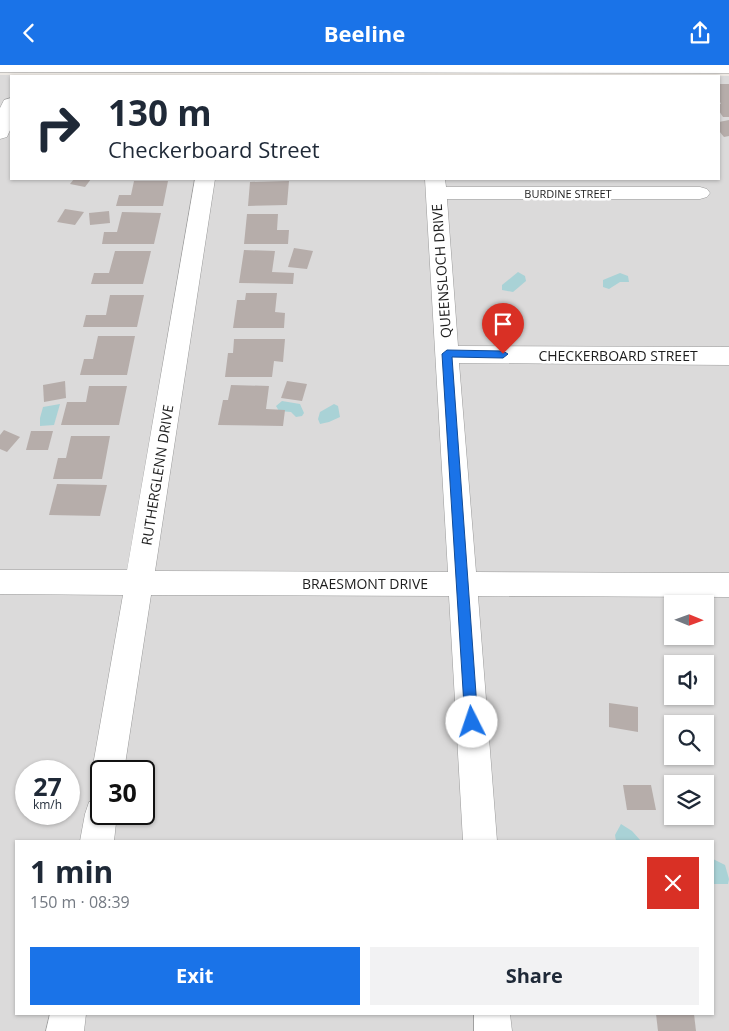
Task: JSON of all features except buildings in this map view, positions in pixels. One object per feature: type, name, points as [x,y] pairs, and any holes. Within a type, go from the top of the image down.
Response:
[{"type":"street","points":[[0,67],[24,70],[223,70],[351,67],[427,72],[588,66],[729,68]]},
{"type":"street","points":[[0,133],[10,107]]},
{"type":"street","name":"RUTHERGLENN DRIVE","points":[[110,760],[205,180]]},
{"type":"street","name":"BURDINE STREET","points":[[435,186],[700,193]]},
{"type":"street","name":"QUEENSLOCH DRIVE","points":[[435,186],[480,840]]},
{"type":"street","name":"CHECKERBOARD STREET","points":[[447,354],[729,356]]},
{"type":"street","name":"BRAESMONT DRIVE","points":[[0,582],[729,585]]},
{"type":"street","points":[[97,840],[99,825]]},
{"type":"street","points":[[65,1031],[68,1015]]},
{"type":"street","points":[[492,1015],[493,1031]]},
{"type":"shaded area","points":[[0,75],[10,75],[10,180],[720,180],[720,76],[729,76],[729,1031],[0,1031]]},
{"type":"water","points":[[518,272],[525,276],[526,281],[513,292],[502,290],[502,285]]},
{"type":"water","points":[[620,273],[628,276],[629,282],[620,282],[609,289],[603,287],[603,280]]},
{"type":"water","points":[[282,401],[300,404],[304,413],[302,416],[296,417],[291,412],[279,411],[276,406]]},
{"type":"water","points":[[60,404],[54,425],[40,426],[43,407]]},
{"type":"water","points":[[334,404],[338,406],[340,417],[320,424],[318,419],[320,412]]},
{"type":"water","points":[[621,824],[632,831],[640,840],[616,840],[615,835]]},
{"type":"water","points":[[714,860],[725,865],[729,879],[728,884],[714,884]]},
{"type":"route","points":[[472,722],[447,354],[503,354]]}]
